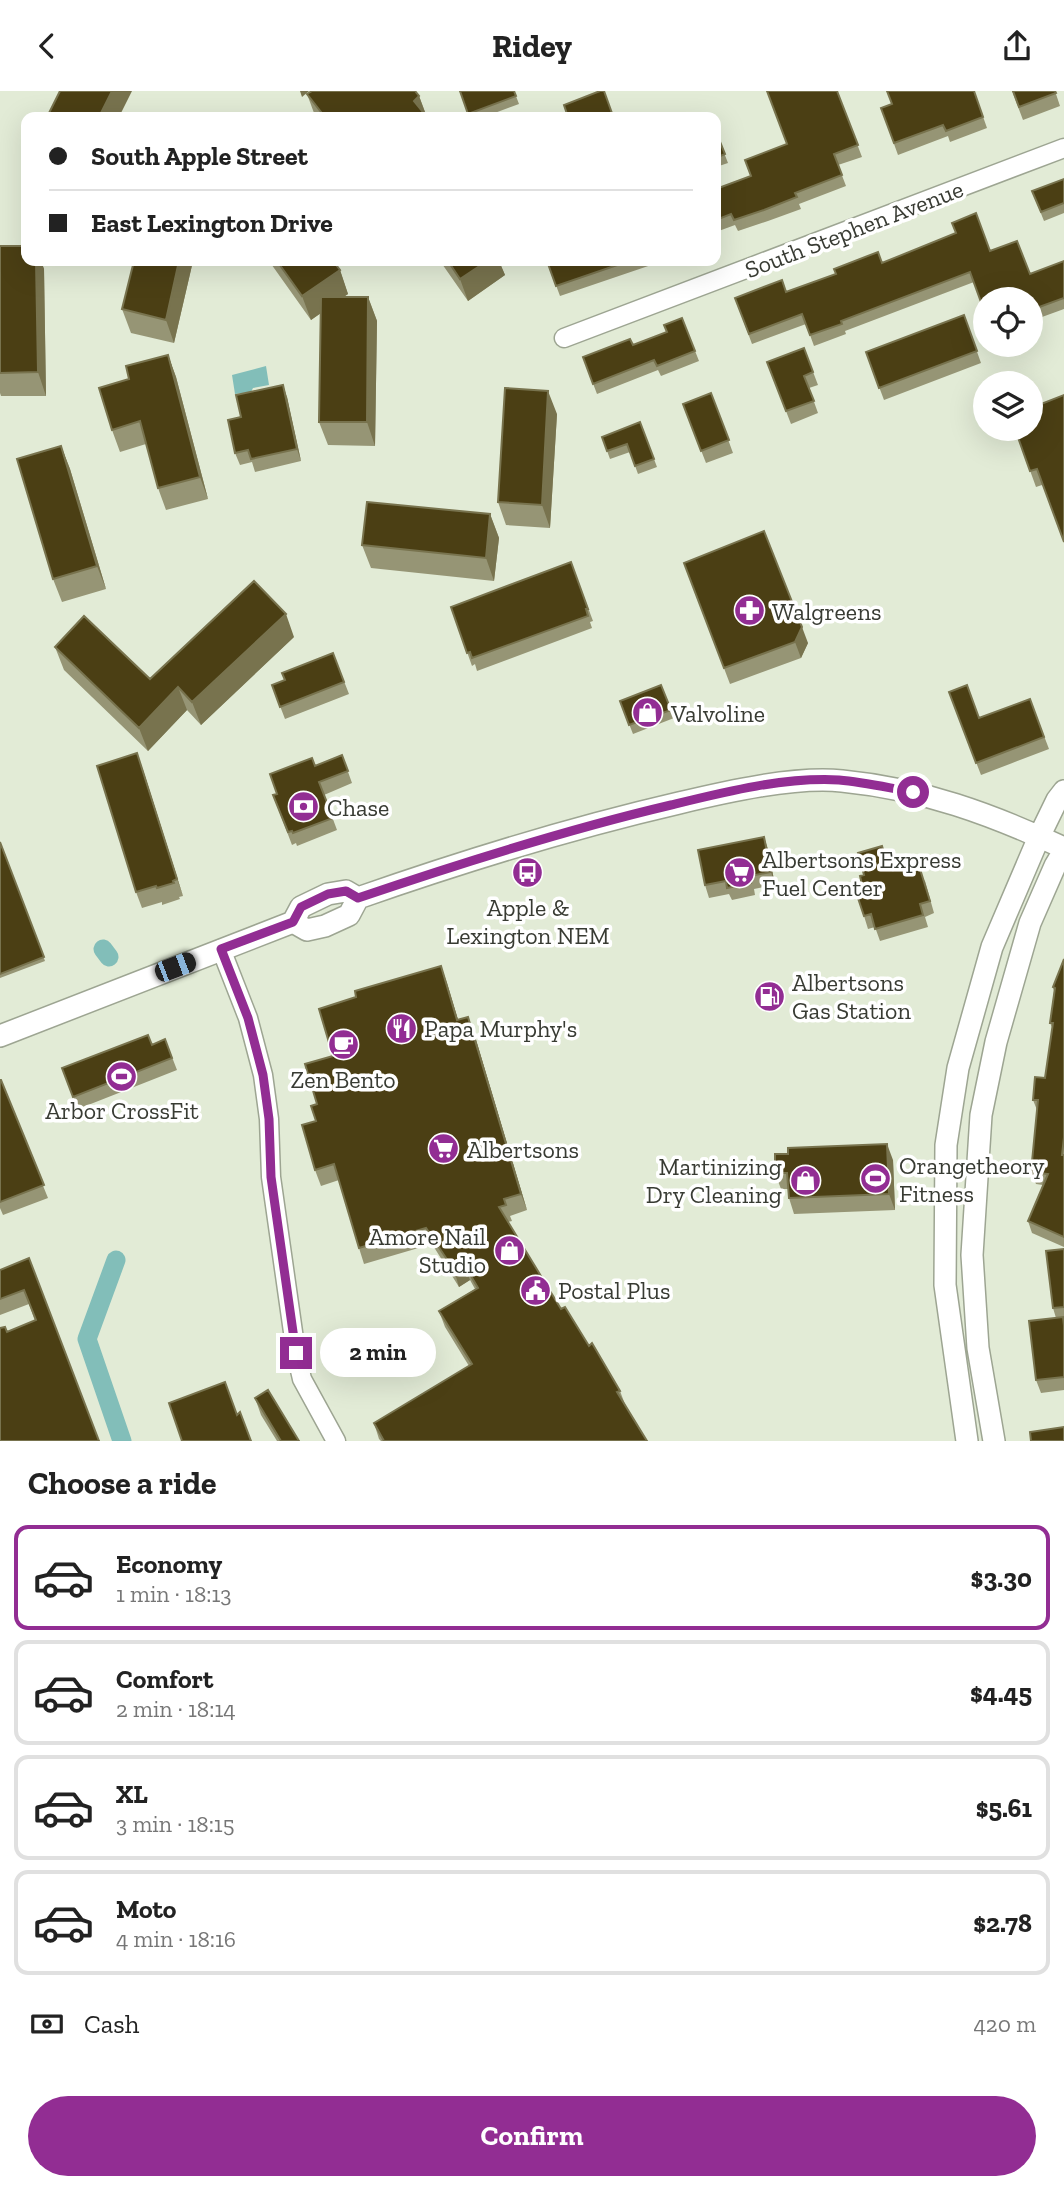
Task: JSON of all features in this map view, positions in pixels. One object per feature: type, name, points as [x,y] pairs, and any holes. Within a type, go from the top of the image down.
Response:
[{"type":"main road","points":[[0,1036],[293,922],[301,907],[328,894],[346,891],[358,898],[458,864],[641,812],[713,795],[767,786],[840,780],[913,792],[988,814],[1064,850],[1030,923],[996,1042],[981,1115],[972,1255],[978,1348],[994,1441]]},
{"type":"main road","points":[[967,1441],[945,1285],[946,1146],[958,1068],[992,947],[1057,800],[1064,791]]},
{"type":"street","name":"South Stephen Avenue","points":[[564,338],[1064,148]]},
{"type":"street","points":[[221,949],[248,1018],[263,1075],[269,1119],[271,1177],[302,1379],[336,1441]]},
{"type":"water","points":[[266,366],[269,385],[253,388],[251,392],[235,394],[232,375]]},
{"type":"building","points":[[60,91],[112,91],[102,112],[50,112]]},
{"type":"building","points":[[312,91],[415,91],[419,96],[414,101],[423,112],[321,112],[307,94]]},
{"type":"building","points":[[460,91],[514,91],[516,96],[473,112],[467,112]]},
{"type":"building","points":[[604,91],[612,112],[566,112],[564,105]]},
{"type":"building","points":[[767,91],[837,91],[858,145],[834,154],[842,175],[795,193],[797,197],[764,210],[734,220],[731,214],[721,218],[721,187],[751,176],[745,160],[787,144]]},
{"type":"building","points":[[887,91],[974,91],[983,117],[946,131],[943,125],[894,143],[881,108],[892,104]]},
{"type":"building","points":[[1013,91],[1055,91],[1056,93],[1019,107]]},
{"type":"building","points":[[1064,179],[1064,203],[1041,212],[1032,191]]},
{"type":"building","points":[[976,213],[990,251],[1017,241],[1030,274],[1064,261],[1064,298],[1043,306],[1043,287],[976,287],[970,272],[810,335],[802,314],[749,334],[735,298],[782,280],[786,292],[836,274],[834,269],[878,252],[882,263],[956,233],[952,223]]},
{"type":"building","points":[[0,246],[21,246],[21,266],[36,266],[38,372],[0,373]]},
{"type":"building","points":[[133,266],[178,266],[166,320],[122,309]]},
{"type":"building","points":[[281,266],[337,266],[340,270],[302,296]]},
{"type":"building","points":[[451,266],[480,266],[460,279]]},
{"type":"building","points":[[549,266],[614,266],[556,286]]},
{"type":"building","points":[[321,297],[368,297],[367,422],[319,422]]},
{"type":"building","points":[[964,315],[973,340],[973,353],[879,388],[866,352]]},
{"type":"building","points":[[682,318],[695,351],[657,366],[654,360],[593,384],[583,357],[630,339],[633,345],[667,332],[664,325]]},
{"type":"building","points":[[804,348],[813,372],[804,376],[814,401],[786,411],[767,362]]},
{"type":"building","points":[[168,355],[200,477],[158,488],[140,421],[112,430],[99,388],[129,379],[126,366]]},
{"type":"building","points":[[283,385],[297,449],[251,459],[248,450],[235,453],[228,420],[241,417],[236,395]]},
{"type":"building","points":[[505,388],[548,391],[542,505],[498,502]]},
{"type":"building","points":[[711,393],[729,440],[701,451],[683,404]]},
{"type":"building","points":[[1064,395],[1064,542],[1037,469],[1030,471],[1019,441],[1043,441],[1043,403]]},
{"type":"building","points":[[640,422],[654,459],[635,466],[627,444],[607,451],[602,437]]},
{"type":"building","points":[[61,446],[97,566],[53,579],[17,459]]},
{"type":"building","points":[[367,502],[490,514],[486,558],[362,545]]},
{"type":"building","name":"Walgreens","points":[[764,531],[802,627],[795,642],[724,668],[684,563]]},
{"type":"building","points":[[571,562],[588,609],[588,616],[472,658],[470,652],[467,653],[451,607]]},
{"type":"building","points":[[254,581],[286,614],[192,702],[178,687],[139,728],[55,647],[84,616],[150,679]]},
{"type":"building","points":[[333,653],[344,682],[280,707],[272,685],[285,680],[282,673]]},
{"type":"building","name":"Valvoline","points":[[661,685],[671,710],[629,725],[620,701]]},
{"type":"building","points":[[967,685],[979,718],[1030,699],[1044,737],[976,763],[949,692]]},
{"type":"building","points":[[137,753],[177,879],[174,883],[136,892],[97,766]]},
{"type":"building","name":"Chase","points":[[342,755],[348,771],[319,782],[333,818],[293,833],[288,832],[273,795],[277,794],[270,774],[312,758],[315,766]]},
{"type":"building","name":"Albertsons Express Fuel Center","points":[[764,837],[771,872],[750,876],[751,883],[727,888],[726,881],[705,885],[698,850]]},
{"type":"building","points":[[0,842],[44,957],[0,974]]},
{"type":"building","points":[[882,846],[889,869],[912,862],[914,871],[920,869],[930,901],[920,904],[923,915],[875,929],[871,914],[864,916],[856,892],[863,889],[860,876],[864,875],[858,853]]},
{"type":"building","points":[[1064,959],[1064,1237],[1028,1221],[1048,1174],[1031,1172],[1038,1100],[1033,1100],[1035,1077],[1045,1078],[1053,1023],[1050,1023],[1053,987]]},
{"type":"building","points":[[441,966],[457,1020],[468,1017],[521,1194],[504,1199],[506,1205],[499,1207],[561,1309],[565,1307],[589,1346],[592,1343],[620,1391],[617,1392],[647,1441],[384,1441],[374,1423],[472,1364],[439,1311],[478,1288],[464,1264],[454,1270],[426,1228],[359,1248],[334,1164],[315,1170],[302,1125],[316,1121],[311,1106],[317,1104],[305,1064],[333,1056],[319,1009],[356,997],[355,991]]},
{"type":"building","points":[[148,1035],[152,1045],[165,1039],[172,1058],[73,1097],[62,1068]]},
{"type":"building","points":[[0,1080],[44,1185],[0,1202]]},
{"type":"building","points":[[887,1144],[889,1194],[789,1198],[787,1173],[775,1173],[775,1154],[788,1154],[788,1148]]},
{"type":"building","points":[[1064,1249],[1064,1307],[1053,1308],[1046,1251]]},
{"type":"building","points":[[29,1258],[99,1441],[0,1441],[0,1328],[5,1327],[7,1332],[36,1320],[24,1290],[0,1299],[0,1270]]},
{"type":"building","points":[[1063,1317],[1064,1377],[1036,1380],[1029,1321]]},
{"type":"building","points":[[225,1382],[237,1415],[240,1412],[251,1441],[182,1441],[169,1403]]},
{"type":"building","points":[[268,1390],[299,1441],[281,1441],[255,1398]]},
{"type":"building","points":[[1064,1427],[1064,1441],[1031,1441],[1030,1432]]},
{"type":"waterway","points":[[103,949],[109,957]]},
{"type":"waterway","points":[[116,1260],[87,1339],[122,1441]]},
{"type":"place","name":"Walgreens","points":[[749,611]]},
{"type":"place","name":"Valvoline","points":[[648,713]]},
{"type":"place","name":"Chase","points":[[304,807]]},
{"type":"place","name":"Apple & Lexington NEM","points":[[528,873]]},
{"type":"place","name":"Albertsons Express Fuel Center","points":[[739,873]]},
{"type":"place","name":"Albertsons Gas Station","points":[[769,996]]},
{"type":"place","name":"Papa Murphy's","points":[[401,1028]]},
{"type":"place","name":"Zen Bento","points":[[343,1045]]},
{"type":"place","name":"Arbor CrossFit","points":[[122,1076]]},
{"type":"place","name":"Albertsons","points":[[444,1149]]},
{"type":"place","name":"Orangetheory Fitness","points":[[876,1179]]},
{"type":"place","name":"Martinizing Dry Cleaning","points":[[805,1180]]},
{"type":"place","name":"Amore Nail Studio","points":[[509,1250]]},
{"type":"place","name":"Postal Plus","points":[[535,1290]]},
{"type":"route","points":[[296,1353],[271,1177],[269,1119],[263,1075],[248,1018],[221,949],[293,922],[301,907],[328,894],[346,891],[358,898],[445,868],[603,822],[713,795],[767,786],[840,780],[913,792]]}]
